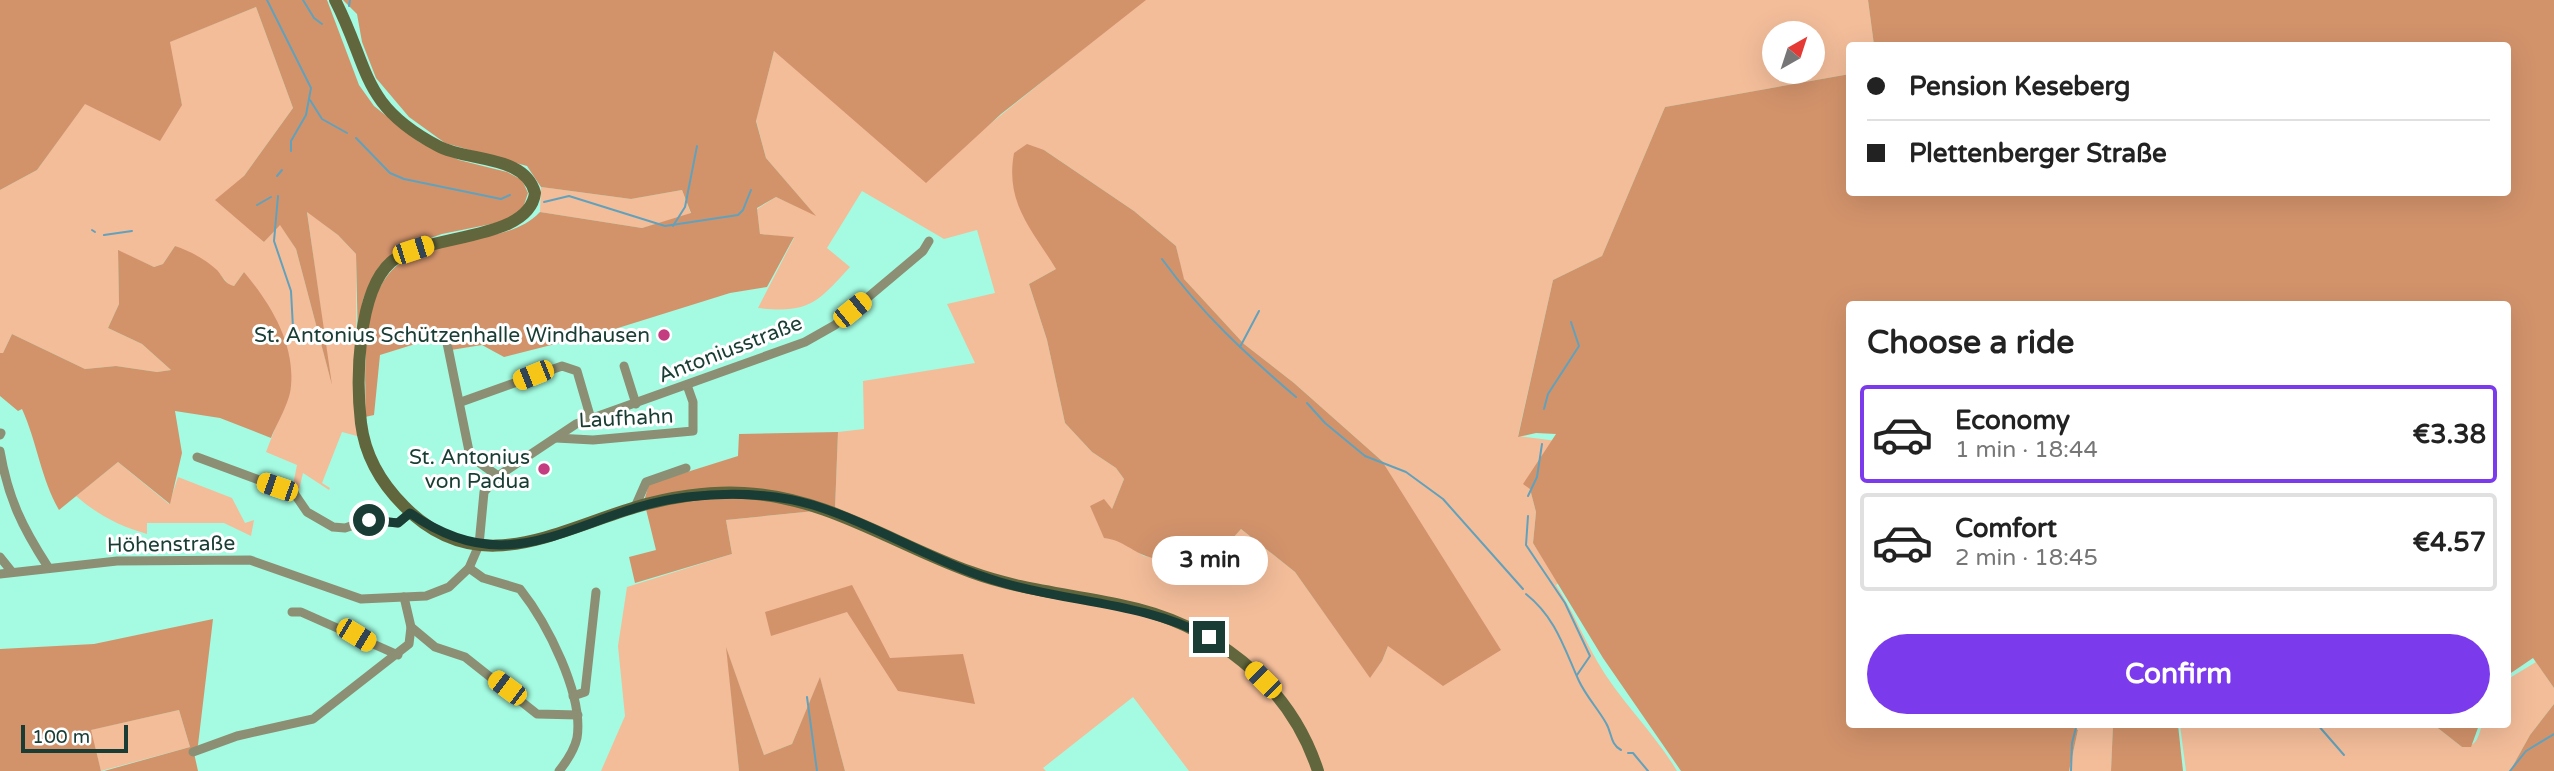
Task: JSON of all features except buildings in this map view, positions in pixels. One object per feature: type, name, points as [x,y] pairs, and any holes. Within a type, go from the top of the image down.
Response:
[{"type":"main road","points":[[335,0],[368,83],[384,106],[412,131],[441,148],[518,169],[529,179],[534,193],[528,211],[511,225],[434,243],[399,256],[382,271],[370,292],[362,359],[361,424],[378,474],[410,513],[442,533],[479,545],[525,545],[635,507],[688,496],[743,493],[811,505],[852,520],[947,564],[1002,583],[1122,605],[1174,620],[1225,647],[1273,691],[1304,735],[1318,771]]},
{"type":"street","name":"Antoniusstraße","points":[[479,545],[484,492],[498,476],[576,424],[806,342],[835,325],[923,251],[929,241]]},
{"type":"street","points":[[446,338],[470,456],[498,476]]},
{"type":"street","points":[[461,402],[562,366],[578,372],[591,419]]},
{"type":"street","name":"Antoniusstraße","points":[[624,366],[636,404]]},
{"type":"street","name":"Laufhahn","points":[[556,438],[593,440],[693,431],[693,402],[687,385]]},
{"type":"street","points":[[0,451],[11,502],[21,526],[48,567]]},
{"type":"street","points":[[198,457],[294,493],[307,512],[333,527],[345,528],[369,520],[398,523],[410,513]]},
{"type":"street","points":[[635,507],[646,482],[686,468]]},
{"type":"street","name":"Höhenstraße","points":[[0,574],[117,561],[250,560],[361,599],[426,596],[449,587],[469,568],[479,545]]},
{"type":"street","points":[[0,557],[12,572]]},
{"type":"street","points":[[469,568],[484,578],[520,589],[559,656],[578,715],[576,739],[570,757],[559,771]]},
{"type":"street","points":[[573,696],[585,692],[596,592]]},
{"type":"street","points":[[193,752],[237,736],[313,719],[409,644],[411,627],[404,597]]},
{"type":"street","points":[[292,612],[301,612],[398,655]]},
{"type":"street","points":[[411,627],[435,647],[473,662],[537,714],[578,715]]},
{"type":"shaded area","points":[[0,0],[327,0],[359,85],[374,106],[419,142],[459,160],[507,172],[522,180],[528,193],[523,208],[506,221],[442,234],[401,248],[379,267],[363,299],[358,344],[356,254],[338,235],[307,212],[332,385],[296,249],[280,225],[264,242],[215,200],[244,176],[293,108],[256,7],[170,42],[182,105],[160,141],[85,104],[37,170],[0,190]]},
{"type":"shaded area","points":[[343,0],[1146,0],[1001,114],[926,183],[774,51],[756,121],[766,158],[816,216],[776,197],[757,208],[760,234],[794,237],[767,287],[730,293],[618,328],[504,357],[482,345],[451,350],[447,334],[380,355],[374,415],[365,417],[366,349],[374,304],[382,284],[395,267],[414,255],[511,230],[540,212],[642,228],[691,213],[682,190],[631,199],[541,187],[527,166],[445,143],[409,117],[376,78],[362,42],[357,14]]},
{"type":"shaded area","points":[[1143,0],[1868,0],[1874,42],[1846,42],[1846,75],[1825,78],[1825,21],[1762,21],[1762,84],[1794,84],[1665,107],[1602,256],[1553,280],[1518,436],[1557,441],[1530,489],[1536,512],[1533,543],[1559,583],[1556,585],[1606,675],[1677,771],[1189,771],[1133,697],[1043,768],[1046,771],[845,771],[820,678],[792,744],[764,755],[727,651],[739,771],[601,771],[625,716],[618,646],[627,587],[732,554],[726,520],[835,509],[838,432],[864,429],[863,381],[975,363],[947,304],[995,293],[977,230],[944,239],[862,191],[827,248],[850,267],[811,303],[789,309],[758,308],[794,238],[760,234],[757,209],[776,197],[814,214],[766,158],[756,120],[774,51],[974,137]],"holes":[[[1044,150],[1134,211],[1176,246],[1183,278],[1244,344],[1294,383],[1382,461],[1388,646],[1382,661],[1370,677],[1295,572],[1241,529],[1222,549],[1251,576],[1144,556],[1118,539],[1112,509],[1124,479],[1116,468],[1092,452],[1065,423],[1047,340],[1029,284],[1056,269]]]},
{"type":"shaded area","points":[[1868,0],[2554,0],[2554,688],[2533,658],[2511,673],[2511,301],[1846,301],[1846,728],[2074,728],[2078,730],[2069,771],[1681,771],[1603,658],[1533,543],[1536,512],[1530,489],[1523,484],[1556,434],[1536,433],[1518,437],[1553,280],[1602,256],[1665,107],[1794,84],[1825,84],[1825,78],[1846,75],[1846,196],[2511,196],[2511,42],[1874,42]]},
{"type":"shaded area","points":[[256,7],[293,108],[244,176],[264,242],[280,224],[296,249],[330,377],[307,211],[338,235],[356,254],[357,436],[342,432],[322,483],[330,488],[329,490],[303,473],[298,494],[292,490],[297,465],[266,452],[291,387],[244,272],[234,286],[229,285],[217,271],[175,246],[163,264],[154,267],[118,251],[119,304],[108,328],[142,344],[171,370],[157,372],[116,366],[85,369],[12,334],[3,353],[0,353],[0,190],[37,170],[85,103],[182,105],[169,42]]},
{"type":"shaded area","points":[[1027,144],[1044,150],[1134,211],[1176,246],[1184,279],[1244,344],[1294,383],[1382,461],[1501,650],[1443,686],[1388,646],[1382,661],[1370,678],[1295,572],[1241,529],[1222,550],[1252,577],[1175,565],[1104,538],[1090,506],[1104,499],[1112,509],[1124,479],[1116,468],[1092,452],[1065,423],[1047,340],[1029,284],[1056,269],[1022,214],[1013,186],[1014,153]]},
{"type":"shaded area","points":[[541,187],[631,199],[682,190],[691,214],[642,228],[540,212]]},
{"type":"shaded area","points":[[175,246],[207,262],[231,285],[234,286],[244,272],[263,297],[279,324],[289,354],[291,386],[283,412],[271,438],[220,418],[175,411],[182,453],[170,504],[118,462],[59,510],[22,409],[18,411],[0,396],[0,353],[3,353],[12,334],[85,369],[116,366],[157,372],[171,370],[142,344],[108,328],[119,304],[118,250],[154,267],[163,264]]},
{"type":"shaded area","points":[[838,432],[835,509],[726,520],[732,554],[635,583],[629,557],[656,550],[644,501],[649,484],[738,456],[739,434]]},
{"type":"shaded area","points":[[118,462],[169,504],[178,477],[232,498],[245,523],[254,520],[251,536],[224,523],[147,523],[147,534],[109,519],[76,496]]},
{"type":"shaded area","points":[[852,585],[890,658],[963,654],[975,704],[898,691],[847,612],[771,636],[765,612]]},
{"type":"shaded area","points":[[213,619],[198,745],[194,753],[198,771],[104,771],[190,747],[179,710],[91,730],[101,771],[0,771],[0,649],[94,644]]},
{"type":"shaded area","points":[[726,647],[764,755],[792,744],[820,677],[845,771],[739,771]]},
{"type":"shaded area","points":[[2536,662],[2554,688],[2554,704],[2530,735],[2510,771],[2186,771],[2180,728],[2438,728],[2462,747],[2467,747],[2476,740],[2481,728],[2511,728],[2511,677]]},
{"type":"shaded area","points":[[2554,704],[2554,771],[2510,771],[2530,735]]},
{"type":"shaded area","points":[[179,710],[190,747],[101,771],[90,730]]},
{"type":"shaded area","points":[[2074,728],[2113,728],[2111,771],[2069,771],[2078,730]]},
{"type":"shaded area","points":[[2113,728],[2178,728],[2183,771],[2111,771]]},
{"type":"shaded area","points":[[2438,728],[2478,728],[2471,747],[2462,747]]},
{"type":"waterway","points":[[267,0],[311,88],[306,115],[291,141],[291,151]]},
{"type":"waterway","points":[[303,0],[314,18],[322,24]]},
{"type":"waterway","points":[[349,6],[350,0]]},
{"type":"waterway","points":[[310,100],[322,119],[347,133]]},
{"type":"waterway","points":[[356,138],[390,173],[404,179],[501,199],[510,195]]},
{"type":"waterway","points":[[673,226],[685,207],[697,146]]},
{"type":"waterway","points":[[277,176],[282,170]]},
{"type":"waterway","points":[[544,202],[569,196],[665,226],[738,215],[743,210],[751,190]]},
{"type":"waterway","points":[[278,196],[274,241],[291,291],[293,328]]},
{"type":"waterway","points":[[257,205],[271,197]]},
{"type":"waterway","points":[[104,235],[132,231]]},
{"type":"waterway","points":[[1162,259],[1192,297],[1225,332],[1296,397]]},
{"type":"waterway","points":[[1240,347],[1259,311]]},
{"type":"waterway","points":[[1544,409],[1548,394],[1579,346],[1571,322]]},
{"type":"waterway","points":[[1307,403],[1325,423],[1365,456],[1406,472],[1443,499],[1523,589]]},
{"type":"waterway","points":[[1528,496],[1537,477],[1542,444]]},
{"type":"waterway","points":[[1528,516],[1526,545],[1565,603],[1590,656],[1577,675]]},
{"type":"waterway","points":[[1526,594],[1552,623],[1582,687],[1606,723],[1615,745],[1621,750]]},
{"type":"waterway","points":[[807,697],[817,771]]},
{"type":"waterway","points":[[2071,771],[2072,743],[2076,728]]},
{"type":"waterway","points":[[2320,728],[2344,755]]},
{"type":"waterway","points":[[2510,771],[2526,751],[2554,734]]},
{"type":"waterway","points":[[1628,753],[1633,753],[1648,771]]},
{"type":"place","name":"St. Antonius Schützenhalle Windhausen","points":[[664,335]]},
{"type":"place","name":"St. Antonius von Padua","points":[[544,469]]},
{"type":"route","points":[[369,520],[398,523],[410,513],[429,527],[454,538],[479,545],[509,546],[545,540],[635,507],[662,500],[743,493],[770,496],[827,510],[947,564],[1002,583],[1149,611],[1209,637]]}]
